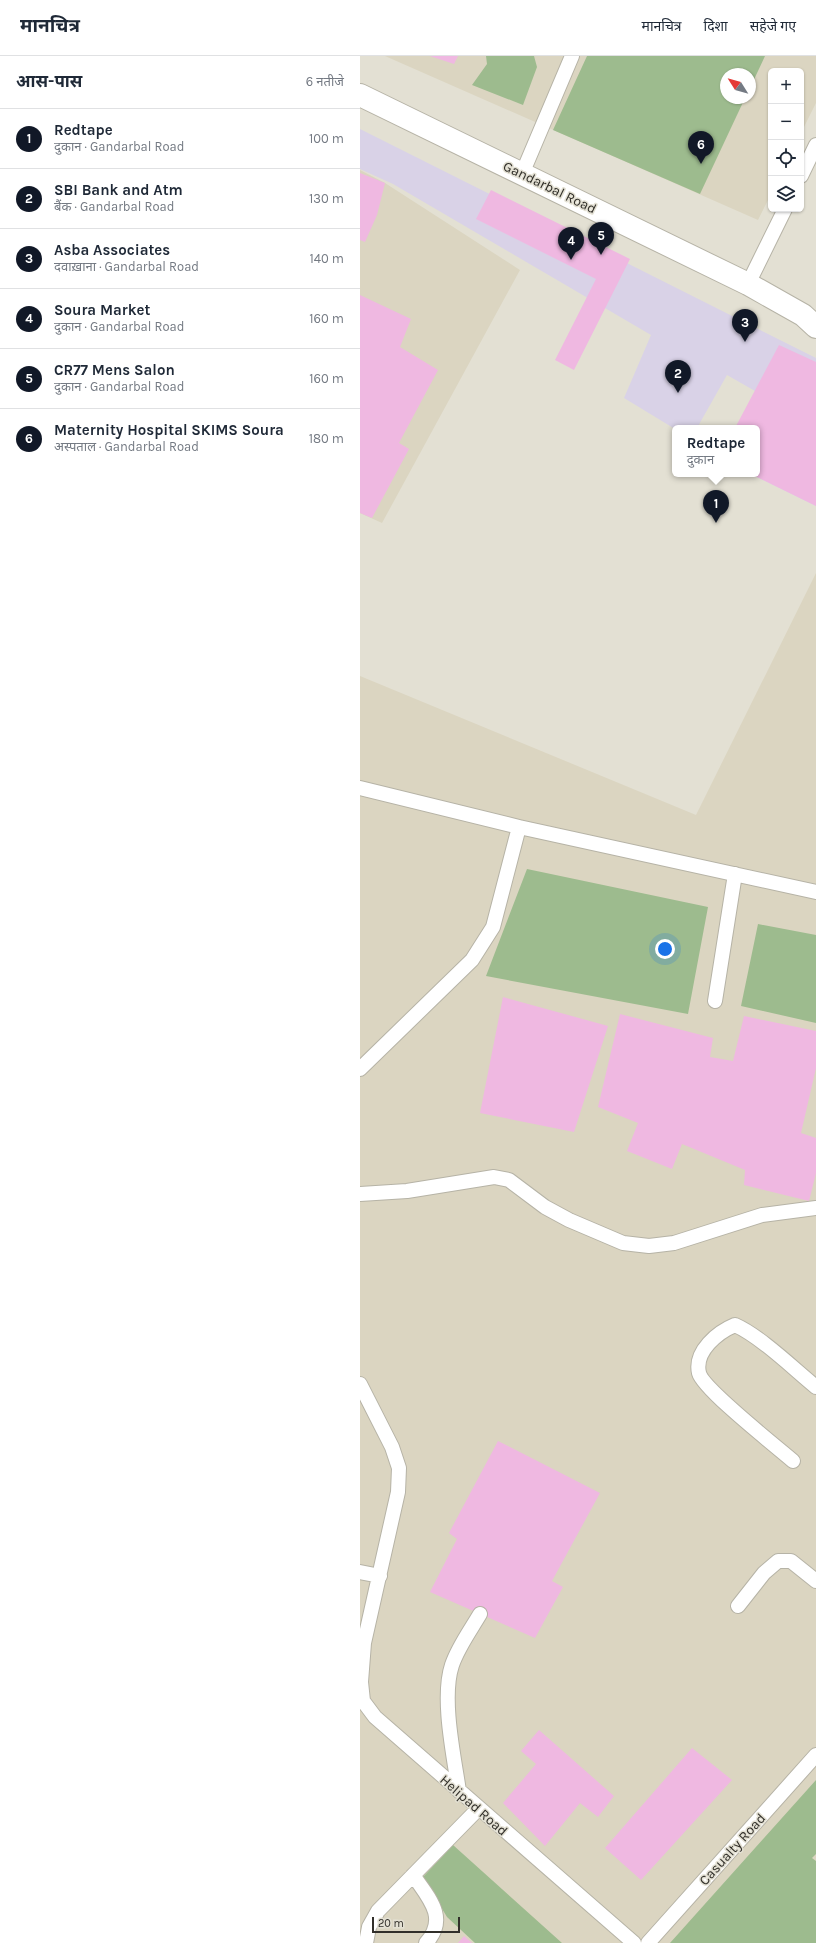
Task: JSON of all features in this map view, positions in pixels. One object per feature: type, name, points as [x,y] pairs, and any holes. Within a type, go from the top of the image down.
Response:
[{"type":"main road","name":"Gandarbal Road","points":[[360,95],[748,284],[812,319]]},
{"type":"lane","points":[[522,174],[572,56]]},
{"type":"lane","points":[[804,170],[816,145]]},
{"type":"lane","points":[[748,284],[784,212]]},
{"type":"lane","points":[[360,788],[519,827],[816,892]]},
{"type":"lane","points":[[360,1069],[472,960],[493,927],[519,827]]},
{"type":"lane","points":[[715,1001],[735,874]]},
{"type":"lane","points":[[360,1194],[407,1191],[494,1176],[509,1180],[545,1207],[569,1220],[624,1243],[649,1246],[674,1243],[762,1215],[816,1208]]},
{"type":"lane","points":[[793,1461],[711,1390],[699,1374],[699,1360],[706,1347],[722,1331],[735,1325],[752,1335],[816,1387]]},
{"type":"lane","name":"Helipad Road","points":[[360,1384],[392,1447],[399,1468],[398,1492],[364,1643],[361,1682],[362,1701],[375,1717],[634,1943]]},
{"type":"lane","points":[[738,1606],[764,1573],[778,1561],[791,1561],[816,1581]]},
{"type":"lane","points":[[360,1572],[380,1576]]},
{"type":"lane","points":[[459,1791],[447,1692],[451,1666],[462,1643],[480,1614]]},
{"type":"lane","name":"Casualty Road","points":[[648,1943],[816,1755]]},
{"type":"lane","points":[[366,1943],[369,1927],[378,1911],[478,1808]]},
{"type":"lane","points":[[413,1875],[432,1902],[438,1919],[435,1929],[426,1943]]},
{"type":"shaded area","points":[[385,56],[816,56],[816,103],[804,127],[804,68],[768,68],[768,200],[758,220]]},
{"type":"shaded area","points":[[360,129],[816,358],[816,506],[757,477],[760,477],[760,425],[756,425],[755,391],[727,375],[699,425],[672,425],[672,427],[624,398],[651,335],[393,184],[360,169]]},
{"type":"shaded area","points":[[360,170],[385,183],[520,270],[382,523],[360,513]]},
{"type":"shaded area","points":[[816,573],[816,1943],[360,1943],[360,676],[696,815]]},
{"type":"green space","points":[[486,56],[534,56],[537,67],[523,105],[472,85],[487,64]]},
{"type":"green space","points":[[587,56],[765,56],[756,75],[756,68],[720,68],[720,104],[742,104],[700,194],[553,130]]},
{"type":"green space","points":[[527,869],[708,907],[688,1014],[486,976]]},
{"type":"green space","points":[[758,924],[816,935],[816,1023],[741,1006]]},
{"type":"green space","points":[[816,1780],[816,1854],[812,1858],[816,1861],[816,1943],[670,1943]]},
{"type":"green space","points":[[453,1845],[562,1943],[475,1943],[447,1917],[423,1877]]},
{"type":"building","points":[[430,56],[458,56],[454,64]]},
{"type":"building","points":[[360,173],[385,183],[377,215],[365,242],[360,240]]},
{"type":"building","points":[[491,190],[630,259],[574,370],[555,360],[596,279],[476,219]]},
{"type":"building","points":[[360,295],[411,319],[400,347],[438,370],[399,443],[409,449],[372,518],[360,513]]},
{"type":"building","points":[[779,345],[816,362],[816,506],[757,477],[760,477],[760,425],[737,425]]},
{"type":"building","points":[[503,997],[608,1026],[574,1132],[480,1113]]},
{"type":"building","points":[[620,1014],[713,1038],[710,1057],[733,1061],[744,1016],[816,1031],[816,1068],[801,1133],[816,1138],[816,1173],[809,1201],[744,1185],[745,1170],[682,1144],[672,1169],[627,1151],[638,1123],[598,1107]]},
{"type":"building","points":[[498,1441],[600,1493],[552,1581],[563,1587],[535,1638],[430,1592],[457,1539],[449,1533]]},
{"type":"building","points":[[539,1730],[614,1796],[598,1817],[580,1803],[545,1846],[503,1803],[536,1764],[521,1751]]},
{"type":"building","points":[[692,1748],[732,1780],[641,1880],[605,1848]]},
{"type":"building","points":[[464,1936],[472,1943],[458,1943]]},
{"type":"place","name":"Maternity Hospital SKIMS Soura","points":[[701,164]]},
{"type":"place","name":"CR77 Mens Salon","points":[[601,255]]},
{"type":"place","name":"Soura Market","points":[[571,260]]},
{"type":"place","name":"Asba Associates","points":[[745,342]]},
{"type":"place","name":"SBI Bank and Atm","points":[[678,393]]},
{"type":"place","name":"Redtape","points":[[716,523]]}]
